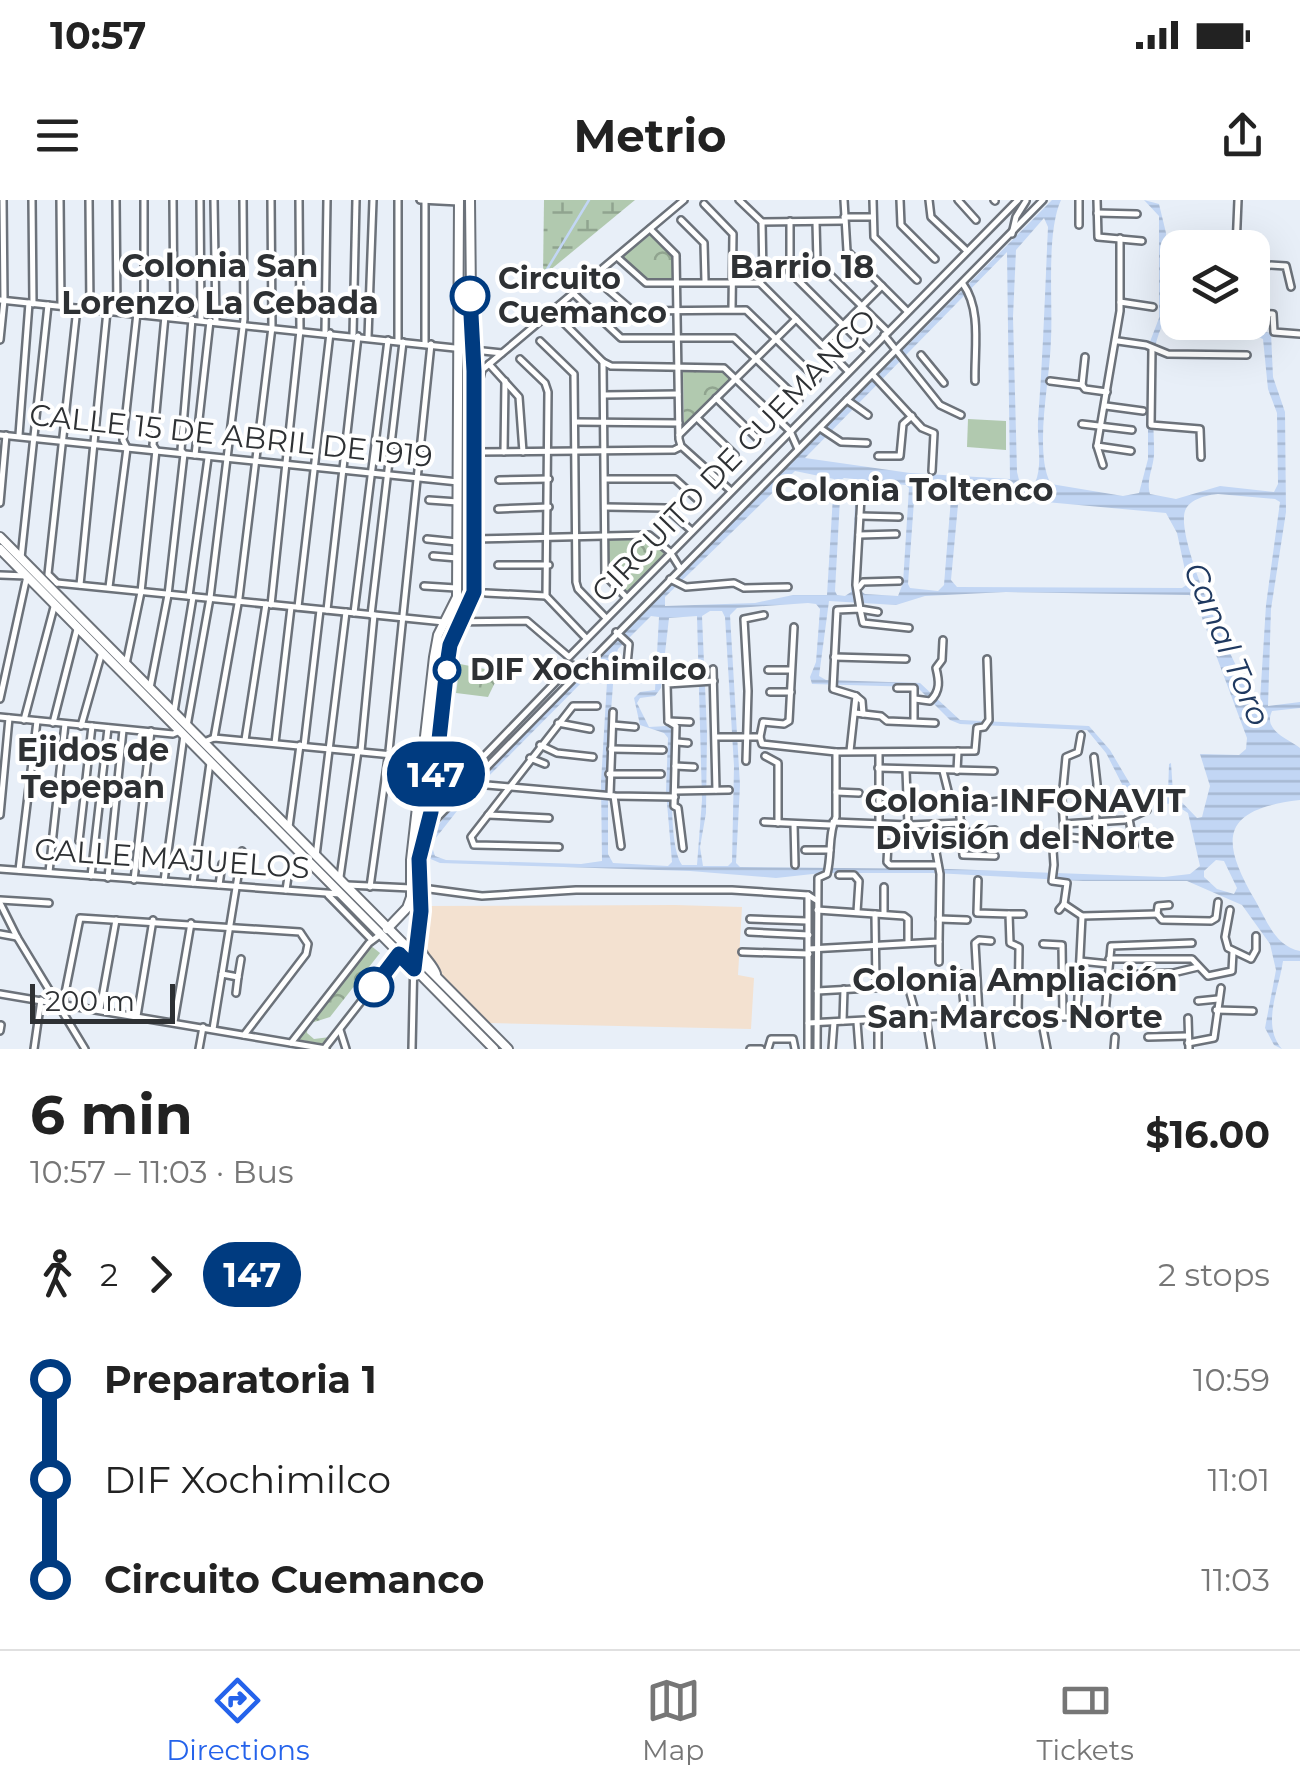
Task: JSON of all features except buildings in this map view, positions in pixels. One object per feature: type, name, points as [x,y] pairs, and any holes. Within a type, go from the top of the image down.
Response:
[{"type":"main road","points":[[436,978],[433,966],[420,950],[417,888],[450,645],[474,592],[470,200]]},
{"type":"main road","points":[[380,934],[407,908],[417,888],[411,860],[434,656],[444,622],[455,604],[457,588],[460,201]]},
{"type":"main road","points":[[0,537],[54,586],[174,713],[184,731],[203,742],[316,856],[399,954],[508,1049]]},
{"type":"main road","points":[[0,549],[184,731],[210,762],[342,886]]},
{"type":"main road","points":[[380,934],[414,956],[436,978],[494,1049]]},
{"type":"main road","points":[[414,956],[418,934]]},
{"type":"street","points":[[0,340],[3,200]]},
{"type":"street","points":[[19,436],[31,303],[32,200]]},
{"type":"street","points":[[60,200],[61,306]]},
{"type":"street","points":[[90,200],[90,309]]},
{"type":"street","points":[[116,200],[117,312]]},
{"type":"street","points":[[109,588],[127,448],[123,440],[141,314],[144,200]]},
{"type":"street","points":[[173,200],[174,318]]},
{"type":"street","points":[[200,200],[201,320]]},
{"type":"street","points":[[195,456],[213,322],[214,200]]},
{"type":"street","points":[[164,882],[184,731],[210,598],[227,460],[242,324],[243,200]]},
{"type":"street","points":[[214,738],[256,463],[272,327],[271,200]]},
{"type":"street","points":[[245,741],[287,466],[300,330],[299,200]]},
{"type":"street","points":[[275,743],[316,469],[328,332],[327,200]]},
{"type":"street","points":[[289,829],[344,472],[356,336],[356,200]]},
{"type":"street","points":[[368,337],[372,200]]},
{"type":"street","points":[[342,886],[360,752],[400,341],[398,200]]},
{"type":"street","points":[[370,887],[388,754],[428,344],[423,200],[460,201]]},
{"type":"street","points":[[474,401],[479,374],[489,364],[684,200]]},
{"type":"street","points":[[740,200],[762,222],[760,283]]},
{"type":"street","points":[[844,200],[847,251],[908,311]]},
{"type":"street","points":[[873,200],[874,237],[917,280]]},
{"type":"street","points":[[900,200],[900,225],[935,259]]},
{"type":"street","points":[[928,200],[932,217],[967,250]]},
{"type":"street","points":[[958,200],[976,220]]},
{"type":"street","name":"CIRCUITO DE CUEMANCO","points":[[462,623],[530,622],[567,657],[1018,200]]},
{"type":"street","points":[[1012,234],[1026,200],[1041,200]]},
{"type":"street","points":[[427,828],[897,352],[1041,200]]},
{"type":"street","points":[[1079,200],[1079,225]]},
{"type":"street","points":[[1097,200],[1098,238],[1142,241]]},
{"type":"street","points":[[1237,230],[1238,200]]},
{"type":"street","points":[[704,204],[733,234],[732,309]]},
{"type":"street","points":[[1097,213],[1136,214]]},
{"type":"street","points":[[762,222],[873,217]]},
{"type":"street","points":[[682,220],[706,246],[705,282]]},
{"type":"street","points":[[790,221],[790,272],[868,350]]},
{"type":"street","points":[[816,222],[818,262],[862,305],[940,406],[961,415]]},
{"type":"street","points":[[650,228],[676,255],[681,446],[730,490]]},
{"type":"street","points":[[1102,465],[1098,446],[1116,341],[1120,238]]},
{"type":"street","points":[[616,257],[643,282],[760,283],[848,371]]},
{"type":"street","points":[[1270,265],[1286,266],[1291,287]]},
{"type":"street","points":[[963,284],[970,293],[976,333],[974,381]]},
{"type":"street","points":[[823,346],[882,286]]},
{"type":"street","points":[[606,288],[633,311],[732,309],[751,313],[817,379]]},
{"type":"street","points":[[573,292],[620,338],[734,338],[799,400]]},
{"type":"street","points":[[2,300],[502,353]]},
{"type":"street","points":[[1120,302],[1153,306]]},
{"type":"street","points":[[21,558],[48,304]]},
{"type":"street","points":[[54,586],[48,574],[77,308]]},
{"type":"street","points":[[552,310],[611,366],[718,366],[736,378],[790,431],[798,449]]},
{"type":"street","points":[[80,585],[107,311]]},
{"type":"street","points":[[1270,314],[1274,332],[1300,334]]},
{"type":"street","points":[[126,664],[141,592],[156,450],[153,445],[164,316]]},
{"type":"street","points":[[678,435],[796,319]]},
{"type":"street","points":[[150,689],[168,595],[184,454],[181,450],[192,320]]},
{"type":"street","points":[[316,856],[388,340]]},
{"type":"street","points":[[540,341],[574,374],[576,586],[606,618]]},
{"type":"street","points":[[1116,341],[1163,354],[1247,355]]},
{"type":"street","points":[[1150,348],[1152,424],[1200,429],[1201,458]]},
{"type":"street","points":[[921,355],[944,383]]},
{"type":"street","points":[[1085,358],[1085,389],[1107,392]]},
{"type":"street","points":[[520,359],[547,386],[546,596]]},
{"type":"street","points":[[603,362],[606,575],[626,597]]},
{"type":"street","points":[[489,364],[519,397],[523,452]]},
{"type":"street","points":[[916,377],[930,366]]},
{"type":"street","points":[[873,375],[922,428],[934,432],[932,471]]},
{"type":"street","points":[[1050,381],[1082,384]]},
{"type":"street","points":[[504,452],[505,382]]},
{"type":"street","points":[[604,396],[678,394]]},
{"type":"street","points":[[716,398],[760,441]]},
{"type":"street","points":[[848,401],[868,415]]},
{"type":"street","points":[[1106,406],[1144,411]]},
{"type":"street","points":[[878,456],[900,456],[903,424],[912,416]]},
{"type":"street","points":[[697,418],[735,455]]},
{"type":"street","points":[[575,422],[678,423]]},
{"type":"street","points":[[1082,424],[1132,430]]},
{"type":"street","points":[[821,429],[848,444],[868,443]]},
{"type":"street","points":[[0,503],[3,435]]},
{"type":"street","name":"CALLE 15 DE ABRIL DE 1919","points":[[3,435],[458,482]]},
{"type":"street","points":[[474,452],[674,450],[681,446]]},
{"type":"street","points":[[1098,446],[1131,451]]},
{"type":"street","points":[[174,713],[208,458]]},
{"type":"street","points":[[499,480],[549,479]]},
{"type":"street","points":[[604,479],[674,479],[697,500]]},
{"type":"street","points":[[890,496],[862,496],[860,606],[863,623],[909,628]]},
{"type":"street","points":[[428,500],[458,502]]},
{"type":"street","points":[[605,507],[666,508],[692,531]]},
{"type":"street","points":[[498,509],[549,508]]},
{"type":"street","points":[[860,516],[898,516]]},
{"type":"street","points":[[859,535],[896,534]]},
{"type":"street","points":[[474,538],[649,536],[670,552],[680,568]]},
{"type":"street","points":[[427,540],[457,542]]},
{"type":"street","points":[[433,556],[457,558]]},
{"type":"street","points":[[498,565],[549,565]]},
{"type":"street","points":[[0,575],[27,576],[0,699]]},
{"type":"street","points":[[671,580],[681,587],[788,587]]},
{"type":"street","points":[[858,590],[864,582],[899,581]]},
{"type":"street","points":[[35,584],[80,585],[462,623]]},
{"type":"street","points":[[424,586],[457,588]]},
{"type":"street","points":[[486,592],[546,596],[587,638]]},
{"type":"street","points":[[24,720],[55,604]]},
{"type":"street","points":[[863,714],[862,702],[833,688],[837,610],[860,606],[878,612]]},
{"type":"street","points":[[746,762],[738,736],[748,691],[744,618],[764,615]]},
{"type":"street","points":[[53,723],[78,627]]},
{"type":"street","points":[[794,627],[787,724],[763,722],[762,744],[879,754],[977,750],[976,730],[986,724],[987,659]]},
{"type":"street","points":[[617,633],[627,641],[626,676]]},
{"type":"street","points":[[915,699],[933,698],[943,640]]},
{"type":"street","points":[[82,726],[102,652]]},
{"type":"street","points":[[834,657],[906,659]]},
{"type":"street","points":[[436,768],[448,782],[460,781],[572,665],[580,669]]},
{"type":"street","points":[[713,790],[714,669]]},
{"type":"street","points":[[768,670],[791,670]]},
{"type":"street","points":[[616,675],[644,676]]},
{"type":"street","points":[[668,720],[667,684],[714,681]]},
{"type":"street","points":[[897,688],[914,688],[914,722]]},
{"type":"street","points":[[770,692],[791,692]]},
{"type":"street","points":[[850,751],[856,699]]},
{"type":"street","points":[[559,847],[474,845],[471,836],[574,704],[597,706]]},
{"type":"street","points":[[613,712],[608,794],[621,846]]},
{"type":"street","points":[[855,713],[881,716],[886,721],[935,723]]},
{"type":"street","points":[[0,717],[173,734],[184,731]]},
{"type":"street","points":[[0,815],[9,718]]},
{"type":"street","points":[[668,720],[690,722]]},
{"type":"street","points":[[668,720],[676,726],[674,806],[678,808],[684,848]]},
{"type":"street","points":[[20,870],[37,721]]},
{"type":"street","points":[[49,872],[65,724]]},
{"type":"street","points":[[558,724],[590,729]]},
{"type":"street","points":[[612,725],[635,727]]},
{"type":"street","points":[[79,842],[92,726]]},
{"type":"street","points":[[91,876],[108,728]]},
{"type":"street","points":[[108,878],[124,730]]},
{"type":"street","points":[[134,880],[151,732]]},
{"type":"street","points":[[1064,836],[1066,757],[1078,752],[1081,736]]},
{"type":"street","points":[[716,737],[760,737]]},
{"type":"street","points":[[203,742],[214,738],[424,758]]},
{"type":"street","points":[[677,742],[688,743]]},
{"type":"street","points":[[540,746],[557,753],[593,757]]},
{"type":"street","points":[[610,749],[663,750]]},
{"type":"street","points":[[957,770],[958,751]]},
{"type":"street","points":[[816,1049],[816,900],[818,878],[827,874],[830,863],[836,752]]},
{"type":"street","points":[[879,754],[880,824]]},
{"type":"street","points":[[932,754],[933,770]]},
{"type":"street","points":[[765,756],[778,763],[778,823]]},
{"type":"street","points":[[530,758],[545,764]]},
{"type":"street","points":[[1038,834],[1095,840],[1094,758]]},
{"type":"street","points":[[193,884],[210,762]]},
{"type":"street","points":[[675,766],[694,767]]},
{"type":"street","points":[[878,768],[994,770]]},
{"type":"street","points":[[906,770],[908,826]]},
{"type":"street","points":[[943,771],[951,802]]},
{"type":"street","points":[[467,774],[487,785],[664,798],[700,790],[729,790]]},
{"type":"street","points":[[609,774],[661,774]]},
{"type":"street","points":[[566,802],[567,791]]},
{"type":"street","points":[[836,792],[859,792]]},
{"type":"street","points":[[1082,795],[1097,797]]},
{"type":"street","points":[[924,804],[1012,800]]},
{"type":"street","points":[[959,804],[964,855],[995,856]]},
{"type":"street","points":[[1064,824],[1129,818],[1146,809],[1147,823]]},
{"type":"street","points":[[488,815],[549,818]]},
{"type":"street","points":[[1129,818],[1134,846]]},
{"type":"street","points":[[764,822],[962,824]]},
{"type":"street","points":[[791,824],[795,865]]},
{"type":"street","points":[[931,825],[939,869],[939,962]]},
{"type":"street","points":[[912,842],[995,830]]},
{"type":"street","points":[[1052,835],[1052,881],[1067,882],[1061,907],[1082,916],[1158,910],[1168,905]]},
{"type":"street","points":[[888,843],[888,864],[939,869]]},
{"type":"street","points":[[805,850],[830,850]]},
{"type":"street","points":[[212,1028],[242,851]]},
{"type":"street","points":[[220,885],[222,864]]},
{"type":"street","name":"CALLE MAJUELOS","points":[[0,869],[326,893],[342,886],[417,888],[482,896],[576,890],[732,890],[808,895]]},
{"type":"street","points":[[286,890],[289,870]]},
{"type":"street","points":[[840,875],[854,875],[859,881],[857,912]]},
{"type":"street","points":[[978,880],[977,913],[1022,914]]},
{"type":"street","points":[[884,888],[884,914]]},
{"type":"street","points":[[291,1043],[380,934],[326,893]]},
{"type":"street","points":[[808,895],[816,900]]},
{"type":"street","points":[[808,895],[808,1049]]},
{"type":"street","points":[[49,904],[0,902],[17,938],[61,1003],[85,1049]]},
{"type":"street","points":[[1158,910],[1162,920],[1211,922],[1215,920],[1218,902]]},
{"type":"street","points":[[817,910],[908,917],[908,943]]},
{"type":"street","points":[[1080,961],[1192,959],[1208,976],[1232,971],[1232,952],[1225,938],[1230,910]]},
{"type":"street","points":[[875,914],[876,986]]},
{"type":"street","points":[[1009,914],[1011,946],[1020,947],[1018,1016]]},
{"type":"street","points":[[1077,1017],[1082,916]]},
{"type":"street","points":[[61,1003],[78,921],[85,917],[300,932],[308,944],[302,961],[244,1034]]},
{"type":"street","points":[[750,919],[809,921]]},
{"type":"street","points":[[938,919],[967,920]]},
{"type":"street","points":[[100,1009],[116,920]]},
{"type":"street","points":[[137,1016],[153,920]]},
{"type":"street","points":[[174,1022],[190,923]]},
{"type":"street","points":[[749,932],[809,936]]},
{"type":"street","points":[[0,934],[17,938]]},
{"type":"street","points":[[1232,952],[1251,959],[1256,936]]},
{"type":"street","points":[[991,941],[979,940],[975,944],[982,1014],[991,1049]]},
{"type":"street","points":[[742,952],[809,952],[939,942]]},
{"type":"street","points":[[808,1023],[982,1014],[1041,1018],[1103,1016],[1111,946],[1192,943]]},
{"type":"street","points":[[1043,944],[1062,945],[1064,1017]]},
{"type":"street","points":[[0,994],[325,1049],[399,954]]},
{"type":"street","points":[[412,1049],[414,956]]},
{"type":"street","points":[[236,993],[240,959]]},
{"type":"street","points":[[1108,974],[1173,973],[1198,967]]},
{"type":"street","points":[[222,974],[238,977]]},
{"type":"street","points":[[961,974],[964,1015]]},
{"type":"street","points":[[818,990],[908,986],[917,1018]]},
{"type":"street","points":[[1148,1036],[1188,1042],[1214,1038],[1222,988]]},
{"type":"street","points":[[842,1022],[844,989]]},
{"type":"street","points":[[1198,1001],[1218,999]]},
{"type":"street","points":[[34,1049],[42,1000]]},
{"type":"street","points":[[1216,1010],[1253,1011]]},
{"type":"street","points":[[926,1018],[931,1049]]},
{"type":"street","points":[[1041,1018],[1048,1049]]},
{"type":"street","points":[[1188,1018],[1188,1042]]},
{"type":"street","points":[[878,1020],[878,1049]]},
{"type":"street","points":[[857,1021],[859,1049]]},
{"type":"street","points":[[832,1049],[834,1022]]},
{"type":"street","points":[[199,1049],[203,1027]]},
{"type":"street","points":[[340,1030],[346,1049]]},
{"type":"street","points":[[1114,1037],[1114,1049]]},
{"type":"street","points":[[750,1049],[765,1049],[769,1040],[782,1039],[794,1040],[794,1049]]},
{"type":"shaded area","points":[[424,906],[742,907],[738,975],[754,978],[751,1029],[490,1023],[443,977],[439,966],[422,948]]},
{"type":"green space","points":[[544,200],[635,200],[543,276]]},
{"type":"green space","points":[[652,233],[675,256],[676,280],[645,280],[623,257]]},
{"type":"green space","points":[[683,372],[725,372],[733,379],[684,427]]},
{"type":"green space","points":[[968,419],[1006,421],[1006,450],[967,447]]},
{"type":"green space","points":[[607,537],[654,538],[672,556],[631,598],[610,578]]},
{"type":"green space","points":[[460,664],[500,672],[488,697],[456,693]]},
{"type":"green space","points":[[370,945],[380,953],[330,1017],[308,1024],[307,1033],[314,1039],[330,1037],[325,1044],[295,1039]]},
{"type":"water","points":[[1052,200],[1061,200],[1053,230],[1051,339],[1043,427],[1044,463],[1051,484],[1123,496],[1139,493],[1148,459],[1148,347],[1159,318],[1159,216],[1144,200],[1159,204],[1165,230],[1160,230],[1160,332],[1153,357],[1154,455],[1150,494],[1176,499],[1220,486],[1274,492],[1278,484],[1277,413],[1268,389],[1263,340],[1270,340],[1271,333],[1273,377],[1285,412],[1286,512],[1271,609],[1268,706],[1300,702],[1300,708],[1272,711],[1270,718],[1277,733],[1300,748],[1300,800],[1274,804],[1242,819],[1233,843],[1243,878],[1268,924],[1284,944],[1300,951],[1300,961],[1283,961],[1273,1007],[1273,1029],[1282,1049],[1274,1045],[1265,1028],[1276,970],[1270,944],[1242,905],[1187,881],[1083,881],[935,873],[822,873],[776,878],[690,871],[440,863],[426,857],[433,834],[463,795]],"holes":[[[1044,218],[1048,227],[1039,469],[1035,483],[1025,485],[1017,472],[1013,317],[1016,250]],[[1007,252],[1010,479],[910,473],[805,458]],[[795,471],[834,479],[827,595],[793,595],[755,603],[665,606],[665,597]],[[854,479],[851,592],[845,596],[835,591],[841,480]],[[865,481],[906,485],[909,488],[903,583],[898,596],[865,594],[858,589],[862,485]],[[915,487],[947,492],[951,498],[944,585],[938,591],[910,588]],[[959,494],[1166,513],[1177,533],[1188,584],[1182,588],[957,587],[951,580]],[[1218,494],[1280,502],[1266,605],[1260,701],[1246,684],[1222,635],[1198,576],[1184,526],[1190,503]],[[1006,592],[1189,595],[1195,599],[1247,738],[1246,749],[1239,755],[1200,754],[1210,786],[1202,817],[1197,818],[1173,793],[1171,763],[1168,794],[1153,800],[1139,799],[1110,750],[1089,726],[960,720],[920,683],[826,680],[819,676],[829,601],[896,605],[925,596]],[[816,604],[820,609],[812,684],[917,687],[950,720],[960,724],[1087,730],[1106,753],[1134,802],[1174,804],[1188,813],[1200,866],[1190,874],[1164,877],[740,867],[736,863],[740,785],[730,615],[737,608]],[[722,611],[734,766],[732,862],[728,866],[703,866],[700,847],[706,813],[702,616]],[[651,616],[659,617],[655,690],[640,692],[634,698],[640,725],[668,738],[666,791],[672,862],[668,866],[613,863],[608,854],[608,751],[618,649]],[[697,616],[702,800],[697,865],[682,865],[674,839],[674,731],[667,726],[649,727],[637,703],[640,698],[655,696],[661,688],[669,618]],[[603,661],[608,665],[601,782],[602,861],[581,864],[446,860],[435,856],[435,839],[468,797]],[[1216,860],[1224,861],[1237,888],[1234,894],[1217,889],[1204,877],[1204,871]]]},
{"type":"waterway","points":[[543,276],[589,200]]},
{"type":"bus line","name":"147","points":[[374,987],[399,954],[414,969],[421,911],[419,859],[431,812],[450,645],[474,592],[470,296]]},
{"type":"place","name":"Circuito Cuemanco","points":[[470,296]]},
{"type":"place","name":"DIF Xochimilco","points":[[447,670]]},
{"type":"district","name":"Barrio 18","points":[[802,267]]},
{"type":"district","name":"Colonia San Lorenzo La Cebada","points":[[220,284]]},
{"type":"district","name":"Colonia Toltenco","points":[[914,490]]},
{"type":"district","name":"Ejidos de Tepepan","points":[[93,768]]},
{"type":"district","name":"Colonia INFONAVIT División del Norte","points":[[1025,820]]},
{"type":"district","name":"Colonia Ampliación San Marcos Norte","points":[[1015,998]]},
{"type":"water label","name":"Canal Toro","points":[[1227,644]]}]
